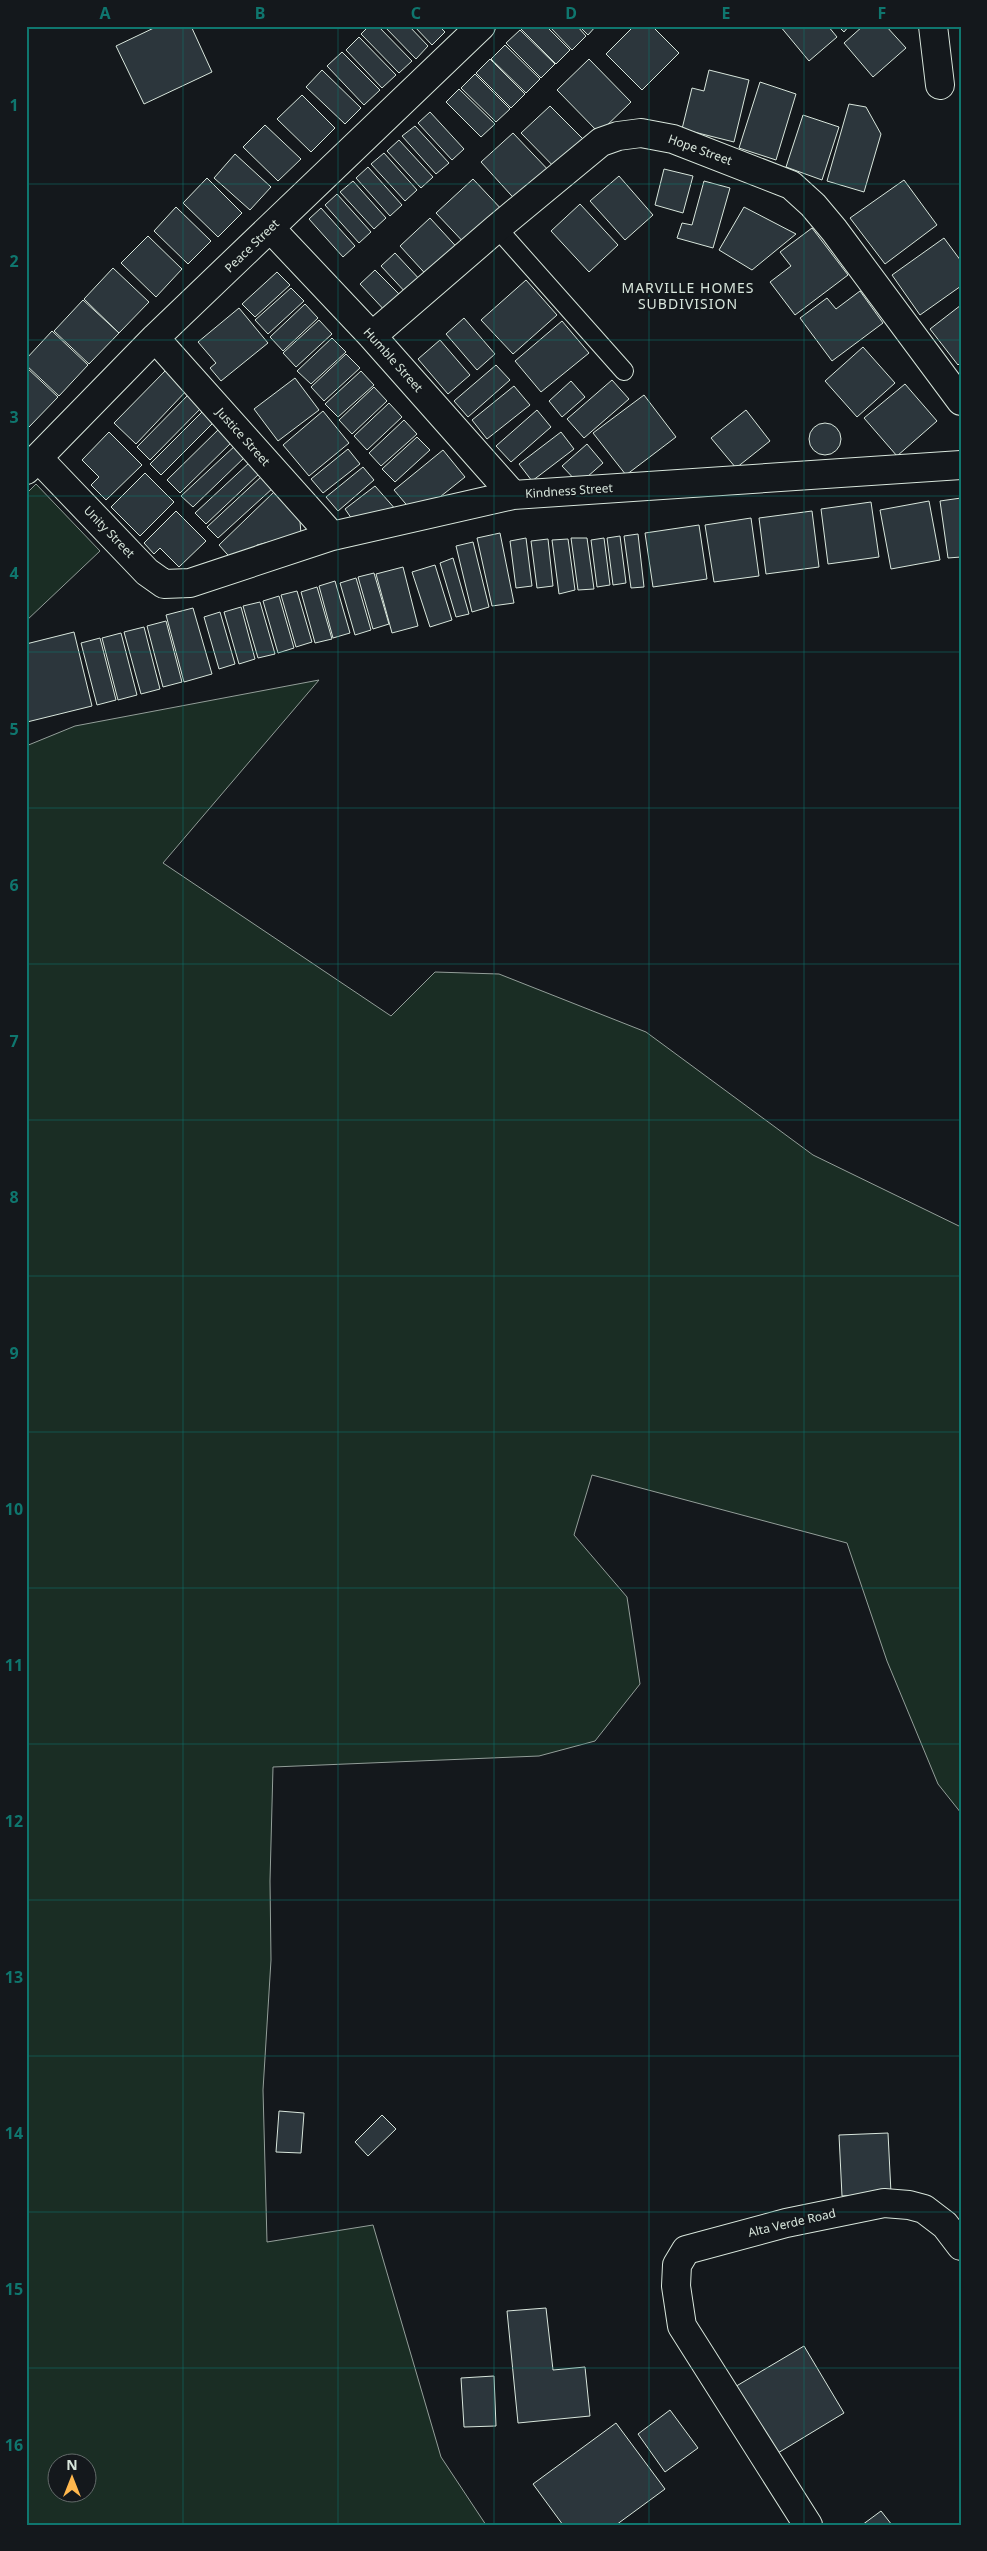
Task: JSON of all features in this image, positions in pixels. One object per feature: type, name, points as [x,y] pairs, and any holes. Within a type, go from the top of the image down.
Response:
[{"type":"street","name":"Peace Street","points":[[32,464],[155,338],[481,26]]},
{"type":"street","points":[[933,26],[940,85]]},
{"type":"street","name":"Hope Street","points":[[372,336],[497,228],[601,142],[618,136],[641,133],[673,139],[791,185],[813,205],[834,230],[961,401]]},
{"type":"street","name":"Humble Street","points":[[271,229],[372,336],[513,495]]},
{"type":"street","name":"Justice Street","points":[[155,338],[332,536]]},
{"type":"street","name":"Unity Street","points":[[32,464],[147,572],[164,584],[190,583]]},
{"type":"street","name":"Kindness Street","points":[[190,583],[332,536],[513,495],[961,465]]},
{"type":"street","name":"Alta Verde Road","points":[[808,2525],[682,2326],[676,2286],[677,2265],[686,2250],[786,2223],[884,2203],[909,2205],[924,2209],[945,2225],[961,2246]]},
{"type":"lane","points":[[497,228],[624,371]]},
{"type":"green space","points":[[36,484],[100,551],[26,621],[26,494]]},
{"type":"green space","points":[[319,680],[163,863],[391,1016],[435,972],[499,974],[646,1032],[813,1155],[961,1227],[961,1813],[938,1784],[887,1661],[847,1543],[592,1475],[574,1535],[627,1597],[640,1684],[595,1741],[539,1756],[273,1767],[270,1881],[271,1960],[263,2090],[267,2242],[373,2225],[441,2457],[486,2525],[26,2525],[26,746],[75,726]]},
{"type":"building","points":[[158,26],[191,26],[212,72],[144,104],[116,46]]},
{"type":"building","points":[[369,26],[378,26],[412,61],[399,73],[361,34]]},
{"type":"building","points":[[384,26],[409,26],[428,46],[416,59]]},
{"type":"building","points":[[414,26],[439,26],[445,32],[432,45]]},
{"type":"building","points":[[524,26],[546,26],[570,50],[556,64],[521,29]]},
{"type":"building","points":[[549,26],[577,26],[586,36],[572,50]]},
{"type":"building","points":[[579,26],[596,26],[588,35]]},
{"type":"building","points":[[634,26],[652,26],[679,53],[642,90],[606,54]]},
{"type":"building","points":[[780,26],[828,26],[837,37],[809,61]]},
{"type":"building","points":[[838,26],[849,26],[844,32]]},
{"type":"building","points":[[863,26],[886,26],[906,48],[873,77],[844,43]]},
{"type":"building","points":[[520,30],[555,64],[541,78],[506,43]]},
{"type":"building","points":[[359,37],[396,75],[382,88],[346,50]]},
{"type":"building","points":[[505,45],[540,79],[526,93],[491,59]]},
{"type":"building","points":[[342,52],[380,90],[364,105],[327,66]]},
{"type":"building","points":[[490,59],[525,94],[511,108],[476,73]]},
{"type":"building","points":[[589,59],[631,102],[599,133],[557,90]]},
{"type":"building","points":[[322,70],[361,108],[345,124],[306,87]]},
{"type":"building","points":[[709,70],[749,80],[734,142],[682,129],[692,88],[704,91]]},
{"type":"building","points":[[475,74],[510,109],[496,122],[461,88]]},
{"type":"building","points":[[760,82],[796,94],[776,160],[739,148]]},
{"type":"building","points":[[459,89],[495,124],[481,137],[446,102]]},
{"type":"building","points":[[302,95],[335,128],[311,152],[277,119]]},
{"type":"building","points":[[849,104],[866,107],[881,134],[864,192],[827,181]]},
{"type":"building","points":[[550,106],[590,146],[561,174],[521,133]]},
{"type":"building","points":[[430,112],[464,149],[452,160],[418,123]]},
{"type":"building","points":[[803,115],[839,127],[822,180],[786,167]]},
{"type":"building","points":[[265,125],[301,159],[278,181],[243,147]]},
{"type":"building","points":[[415,126],[449,163],[436,174],[402,136]]},
{"type":"building","points":[[513,133],[553,175],[520,205],[481,162]]},
{"type":"building","points":[[399,140],[433,177],[421,188],[387,151]]},
{"type":"building","points":[[384,153],[417,190],[405,201],[371,164]]},
{"type":"building","points":[[235,154],[271,187],[250,210],[214,178]]},
{"type":"building","points":[[368,167],[402,205],[390,216],[356,178]]},
{"type":"building","points":[[664,169],[693,176],[683,213],[655,205]]},
{"type":"building","points":[[619,176],[653,215],[625,240],[590,201]]},
{"type":"building","points":[[207,178],[242,213],[218,237],[183,203]]},
{"type":"building","points":[[473,179],[505,213],[469,248],[436,213]]},
{"type":"building","points":[[904,180],[937,225],[885,264],[850,218]]},
{"type":"building","points":[[353,181],[386,218],[374,229],[340,192]]},
{"type":"building","points":[[704,181],[730,188],[713,248],[677,238],[682,223],[692,225]]},
{"type":"building","points":[[337,194],[371,232],[359,243],[325,205]]},
{"type":"building","points":[[580,204],[618,245],[589,272],[551,231]]},
{"type":"building","points":[[176,207],[211,241],[188,264],[154,231]]},
{"type":"building","points":[[744,207],[796,234],[752,270],[719,250]]},
{"type":"building","points":[[321,208],[355,246],[343,257],[309,219]]},
{"type":"building","points":[[430,218],[463,254],[432,281],[400,246]]},
{"type":"building","points":[[812,228],[848,275],[795,315],[770,282],[791,266],[780,252]]},
{"type":"building","points":[[148,236],[182,269],[156,297],[121,263]]},
{"type":"building","points":[[944,238],[961,261],[961,286],[920,315],[892,275]]},
{"type":"building","points":[[395,253],[422,282],[408,295],[381,266]]},
{"type":"building","points":[[113,268],[149,302],[119,333],[84,299]]},
{"type":"building","points":[[375,270],[404,299],[388,314],[360,284]]},
{"type":"building","points":[[277,272],[290,285],[255,317],[242,304]]},
{"type":"building","points":[[526,280],[557,315],[513,354],[481,320]]},
{"type":"building","points":[[291,288],[304,301],[268,334],[255,320]]},
{"type":"building","points":[[860,291],[883,323],[832,361],[800,318],[827,298],[836,309]]},
{"type":"building","points":[[83,300],[119,333],[89,364],[54,331]]},
{"type":"building","points":[[305,304],[318,318],[283,351],[270,337]]},
{"type":"building","points":[[961,305],[961,362],[958,365],[930,329]]},
{"type":"building","points":[[239,308],[268,343],[221,381],[210,368],[216,363],[198,342]]},
{"type":"building","points":[[464,318],[495,354],[477,370],[446,334]]},
{"type":"building","points":[[319,320],[332,334],[296,367],[283,353]]},
{"type":"building","points":[[562,321],[589,353],[541,392],[515,361]]},
{"type":"building","points":[[52,331],[88,365],[59,396],[26,365],[26,359]]},
{"type":"building","points":[[332,338],[346,352],[311,384],[297,371]]},
{"type":"building","points":[[440,340],[470,375],[448,394],[418,359]]},
{"type":"building","points":[[863,347],[895,383],[857,417],[825,381]]},
{"type":"building","points":[[346,354],[360,368],[324,401],[311,387]]},
{"type":"building","points":[[496,365],[510,380],[468,417],[454,401]]},
{"type":"building","points":[[26,367],[58,397],[29,427],[26,425]]},
{"type":"building","points":[[167,369],[188,389],[136,444],[114,423]]},
{"type":"building","points":[[361,371],[374,385],[338,417],[325,404]]},
{"type":"building","points":[[295,378],[319,410],[278,441],[254,409]]},
{"type":"building","points":[[612,380],[629,399],[584,438],[567,419]]},
{"type":"building","points":[[571,381],[585,397],[562,417],[549,401]]},
{"type":"building","points":[[905,384],[937,421],[897,456],[864,418]]},
{"type":"building","points":[[514,386],[530,405],[487,439],[472,420]]},
{"type":"building","points":[[374,387],[387,401],[352,434],[339,420]]},
{"type":"building","points":[[191,392],[204,405],[150,460],[137,447]]},
{"type":"building","points":[[644,395],[676,437],[626,475],[593,433]]},
{"type":"building","points":[[389,403],[402,417],[367,450],[354,436]]},
{"type":"building","points":[[206,408],[217,419],[161,475],[150,464]]},
{"type":"building","points":[[537,410],[551,427],[511,462],[496,446]]},
{"type":"building","points":[[746,410],[770,441],[736,468],[711,438]]},
{"type":"building","points":[[323,411],[349,443],[309,476],[283,445]]},
{"type":"building","points":[[404,420],[417,434],[381,466],[369,453]]},
{"type":"building","points":[[825,423],[831,424],[836,428],[840,433],[840,445],[836,450],[831,454],[825,455],[819,454],[814,450],[810,445],[809,439],[810,433],[814,428],[819,424]]},
{"type":"building","points":[[222,426],[235,439],[180,493],[167,480]]},
{"type":"building","points":[[109,432],[142,465],[106,500],[91,485],[99,477],[82,460]]},
{"type":"building","points":[[561,432],[574,449],[532,481],[519,464]]},
{"type":"building","points":[[417,437],[430,450],[395,482],[382,469]]},
{"type":"building","points":[[237,444],[247,455],[193,507],[181,496]]},
{"type":"building","points":[[587,444],[603,463],[579,484],[562,466]]},
{"type":"building","points":[[348,449],[360,464],[323,493],[311,479]]},
{"type":"building","points":[[443,450],[465,477],[416,516],[394,490]]},
{"type":"building","points":[[250,462],[260,473],[206,524],[195,513]]},
{"type":"building","points":[[363,467],[374,480],[338,511],[326,497]]},
{"type":"building","points":[[145,473],[174,502],[140,536],[111,507]]},
{"type":"building","points":[[262,476],[273,488],[218,538],[207,527]]},
{"type":"building","points":[[375,486],[397,511],[354,522],[345,509]]},
{"type":"building","points":[[275,491],[300,521],[301,534],[257,545],[235,563],[219,545]]},
{"type":"building","points":[[961,498],[961,557],[948,558],[940,501]]},
{"type":"building","points":[[929,501],[940,560],[891,569],[880,510]]},
{"type":"building","points":[[871,502],[879,557],[828,564],[821,509]]},
{"type":"building","points":[[176,511],[206,541],[179,567],[160,548],[154,554],[144,543]]},
{"type":"building","points":[[812,511],[819,567],[766,574],[759,518]]},
{"type":"building","points":[[751,518],[759,576],[714,582],[705,525]]},
{"type":"building","points":[[699,525],[707,579],[653,587],[645,533]]},
{"type":"building","points":[[500,533],[514,603],[492,606],[477,538]]},
{"type":"building","points":[[638,534],[644,587],[631,588],[624,536]]},
{"type":"building","points":[[620,536],[626,583],[613,585],[607,538]]},
{"type":"building","points":[[526,538],[532,586],[516,588],[510,541]]},
{"type":"building","points":[[571,538],[587,538],[594,589],[578,590]]},
{"type":"building","points":[[604,538],[610,585],[597,587],[591,540]]},
{"type":"building","points":[[548,539],[553,586],[537,588],[531,541]]},
{"type":"building","points":[[568,539],[575,590],[559,594],[552,540]]},
{"type":"building","points":[[473,542],[489,607],[472,612],[456,546]]},
{"type":"building","points":[[453,558],[469,614],[456,617],[440,563]]},
{"type":"building","points":[[435,565],[452,620],[430,627],[412,572]]},
{"type":"building","points":[[403,567],[418,626],[392,633],[376,574]]},
{"type":"building","points":[[374,573],[389,624],[373,629],[358,577]]},
{"type":"building","points":[[356,578],[371,630],[355,635],[340,583]]},
{"type":"building","points":[[335,581],[350,633],[333,638],[319,586]]},
{"type":"building","points":[[317,587],[332,639],[315,643],[301,592]]},
{"type":"building","points":[[297,591],[312,642],[296,647],[281,595]]},
{"type":"building","points":[[279,596],[294,648],[278,653],[263,601]]},
{"type":"building","points":[[260,602],[275,654],[258,658],[243,606]]},
{"type":"building","points":[[241,607],[255,659],[239,664],[224,612]]},
{"type":"building","points":[[193,608],[212,674],[184,682],[166,615]]},
{"type":"building","points":[[220,612],[235,664],[219,669],[204,617]]},
{"type":"building","points":[[166,621],[182,682],[163,687],[147,626]]},
{"type":"building","points":[[144,627],[160,689],[141,694],[124,632]]},
{"type":"building","points":[[74,632],[92,706],[27,722],[26,644]]},
{"type":"building","points":[[121,633],[137,695],[118,700],[102,638]]},
{"type":"building","points":[[100,638],[116,700],[97,705],[81,643]]},
{"type":"building","points":[[279,2111],[304,2113],[301,2153],[276,2152]]},
{"type":"building","points":[[382,2115],[396,2129],[368,2156],[355,2142]]},
{"type":"building","points":[[888,2133],[891,2193],[842,2196],[839,2135]]},
{"type":"building","points":[[546,2308],[553,2370],[585,2367],[590,2416],[518,2423],[507,2311]]},
{"type":"building","points":[[804,2346],[844,2413],[768,2459],[728,2391]]},
{"type":"building","points":[[494,2376],[496,2426],[464,2427],[461,2378]]},
{"type":"building","points":[[670,2410],[698,2448],[665,2472],[638,2434]]},
{"type":"building","points":[[616,2423],[665,2489],[616,2525],[563,2525],[533,2484]]},
{"type":"building","points":[[881,2511],[892,2525],[862,2525]]},
{"type":"district","name":"MARVILLE HOMES SUBDIVISION","points":[[688,296]]}]
